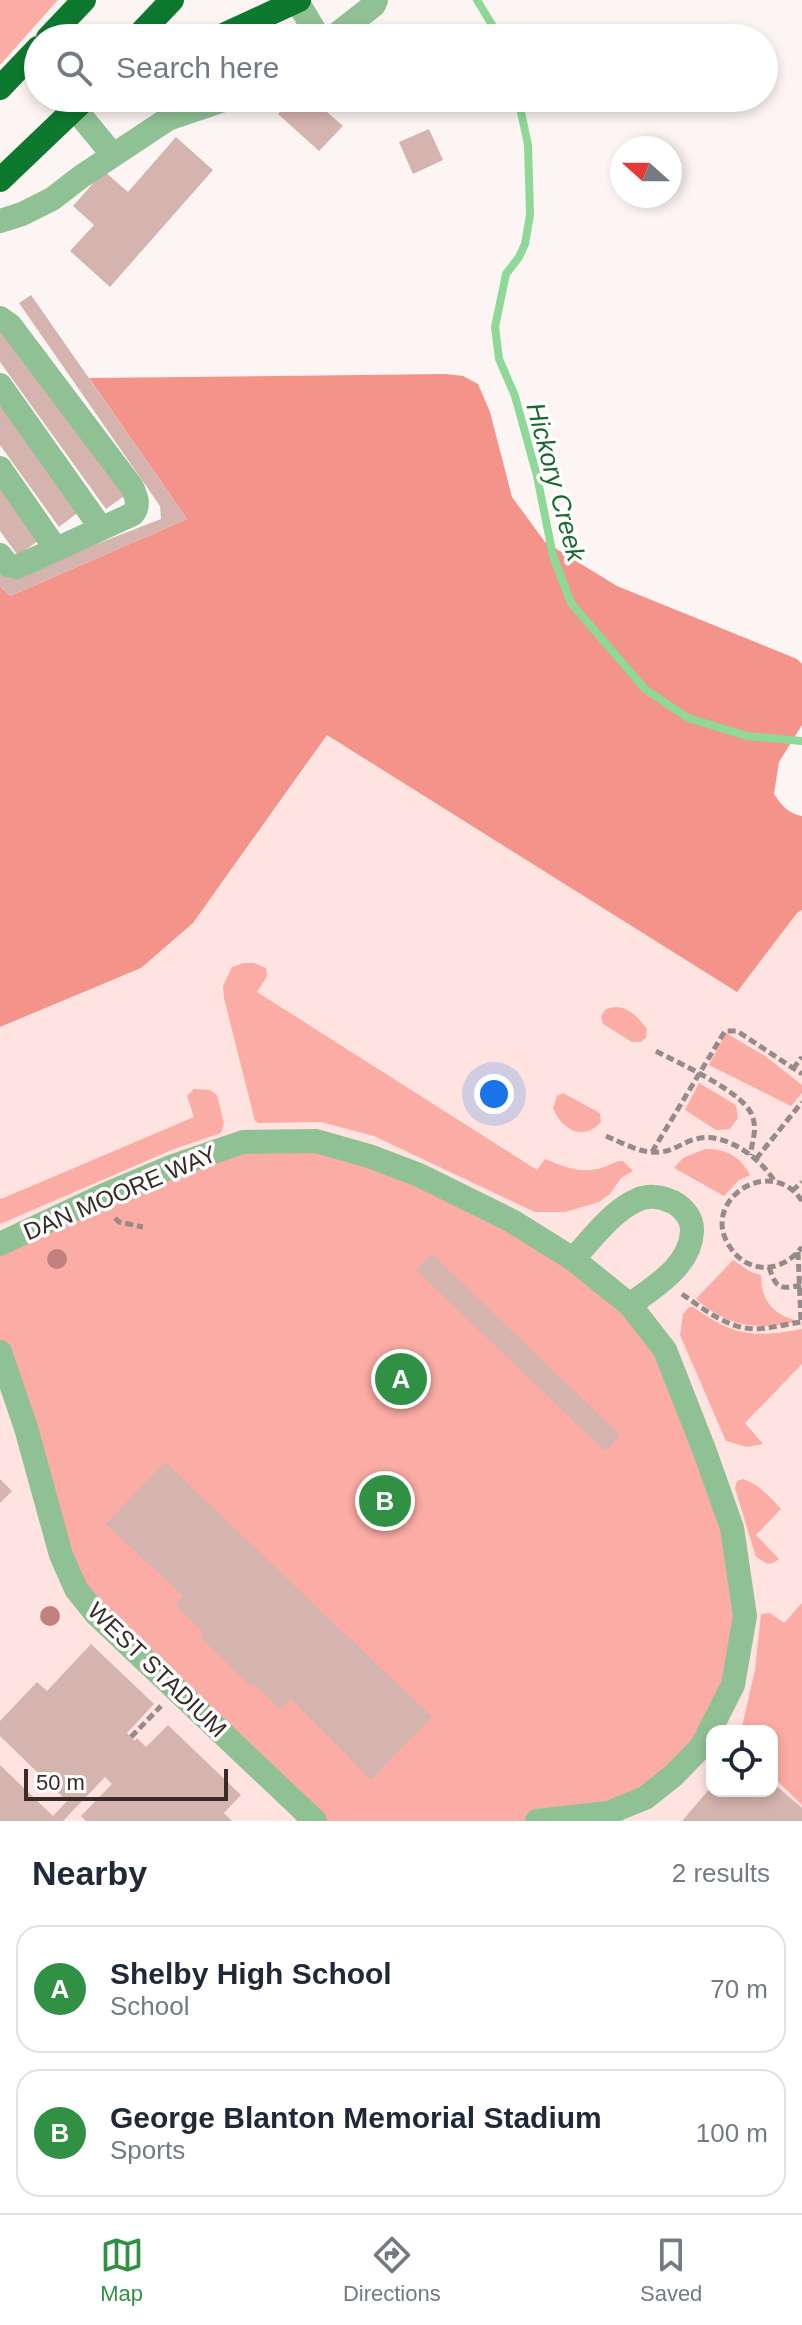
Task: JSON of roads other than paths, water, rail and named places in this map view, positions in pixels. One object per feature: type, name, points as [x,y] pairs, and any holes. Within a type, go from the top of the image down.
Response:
[{"type":"highway","points":[[61,24],[84,0]]},
{"type":"highway","points":[[149,24],[172,0]]},
{"type":"highway","points":[[253,24],[298,1]]},
{"type":"highway","points":[[0,88],[24,63]]},
{"type":"highway","points":[[0,180],[73,112]]},
{"type":"lane","points":[[350,24],[376,0]]},
{"type":"lane","points":[[298,1],[311,24]]},
{"type":"lane","points":[[89,112],[113,155]]},
{"type":"lane","points":[[0,221],[52,199],[168,119],[174,112]]},
{"type":"lane","points":[[0,318],[10,325],[132,487],[137,498],[133,514],[15,568],[0,555]]},
{"type":"lane","points":[[0,385],[101,528]]},
{"type":"lane","points":[[0,468],[56,549]]},
{"type":"lane","name":"DAN MOORE WAY","points":[[0,1244],[173,1166],[243,1142],[316,1141],[419,1175],[512,1221],[573,1259],[630,1305],[665,1350],[732,1528],[745,1616],[736,1671],[733,1685],[702,1746],[674,1775],[645,1798],[608,1813],[537,1821]]},
{"type":"lane","points":[[573,1259],[626,1207],[645,1197],[667,1199],[679,1205],[693,1226],[689,1251],[681,1263],[630,1305]]},
{"type":"lane","name":"WEST STADIUM","points":[[0,1352],[26,1428],[61,1555],[76,1589],[96,1614],[315,1821]]},
{"type":"waterway","name":"Hickory Creek","points":[[477,0],[492,24]]},
{"type":"waterway","name":"Hickory Creek","points":[[521,112],[528,145],[530,215],[525,244],[506,274],[495,327],[499,359],[515,396],[537,476],[553,556],[571,603],[645,689],[688,718],[747,736],[802,741]]},
{"type":"place","name":"Shelby High School","points":[[401,1379]]},
{"type":"place","name":"George Blanton Memorial Stadium","points":[[385,1501]]}]
